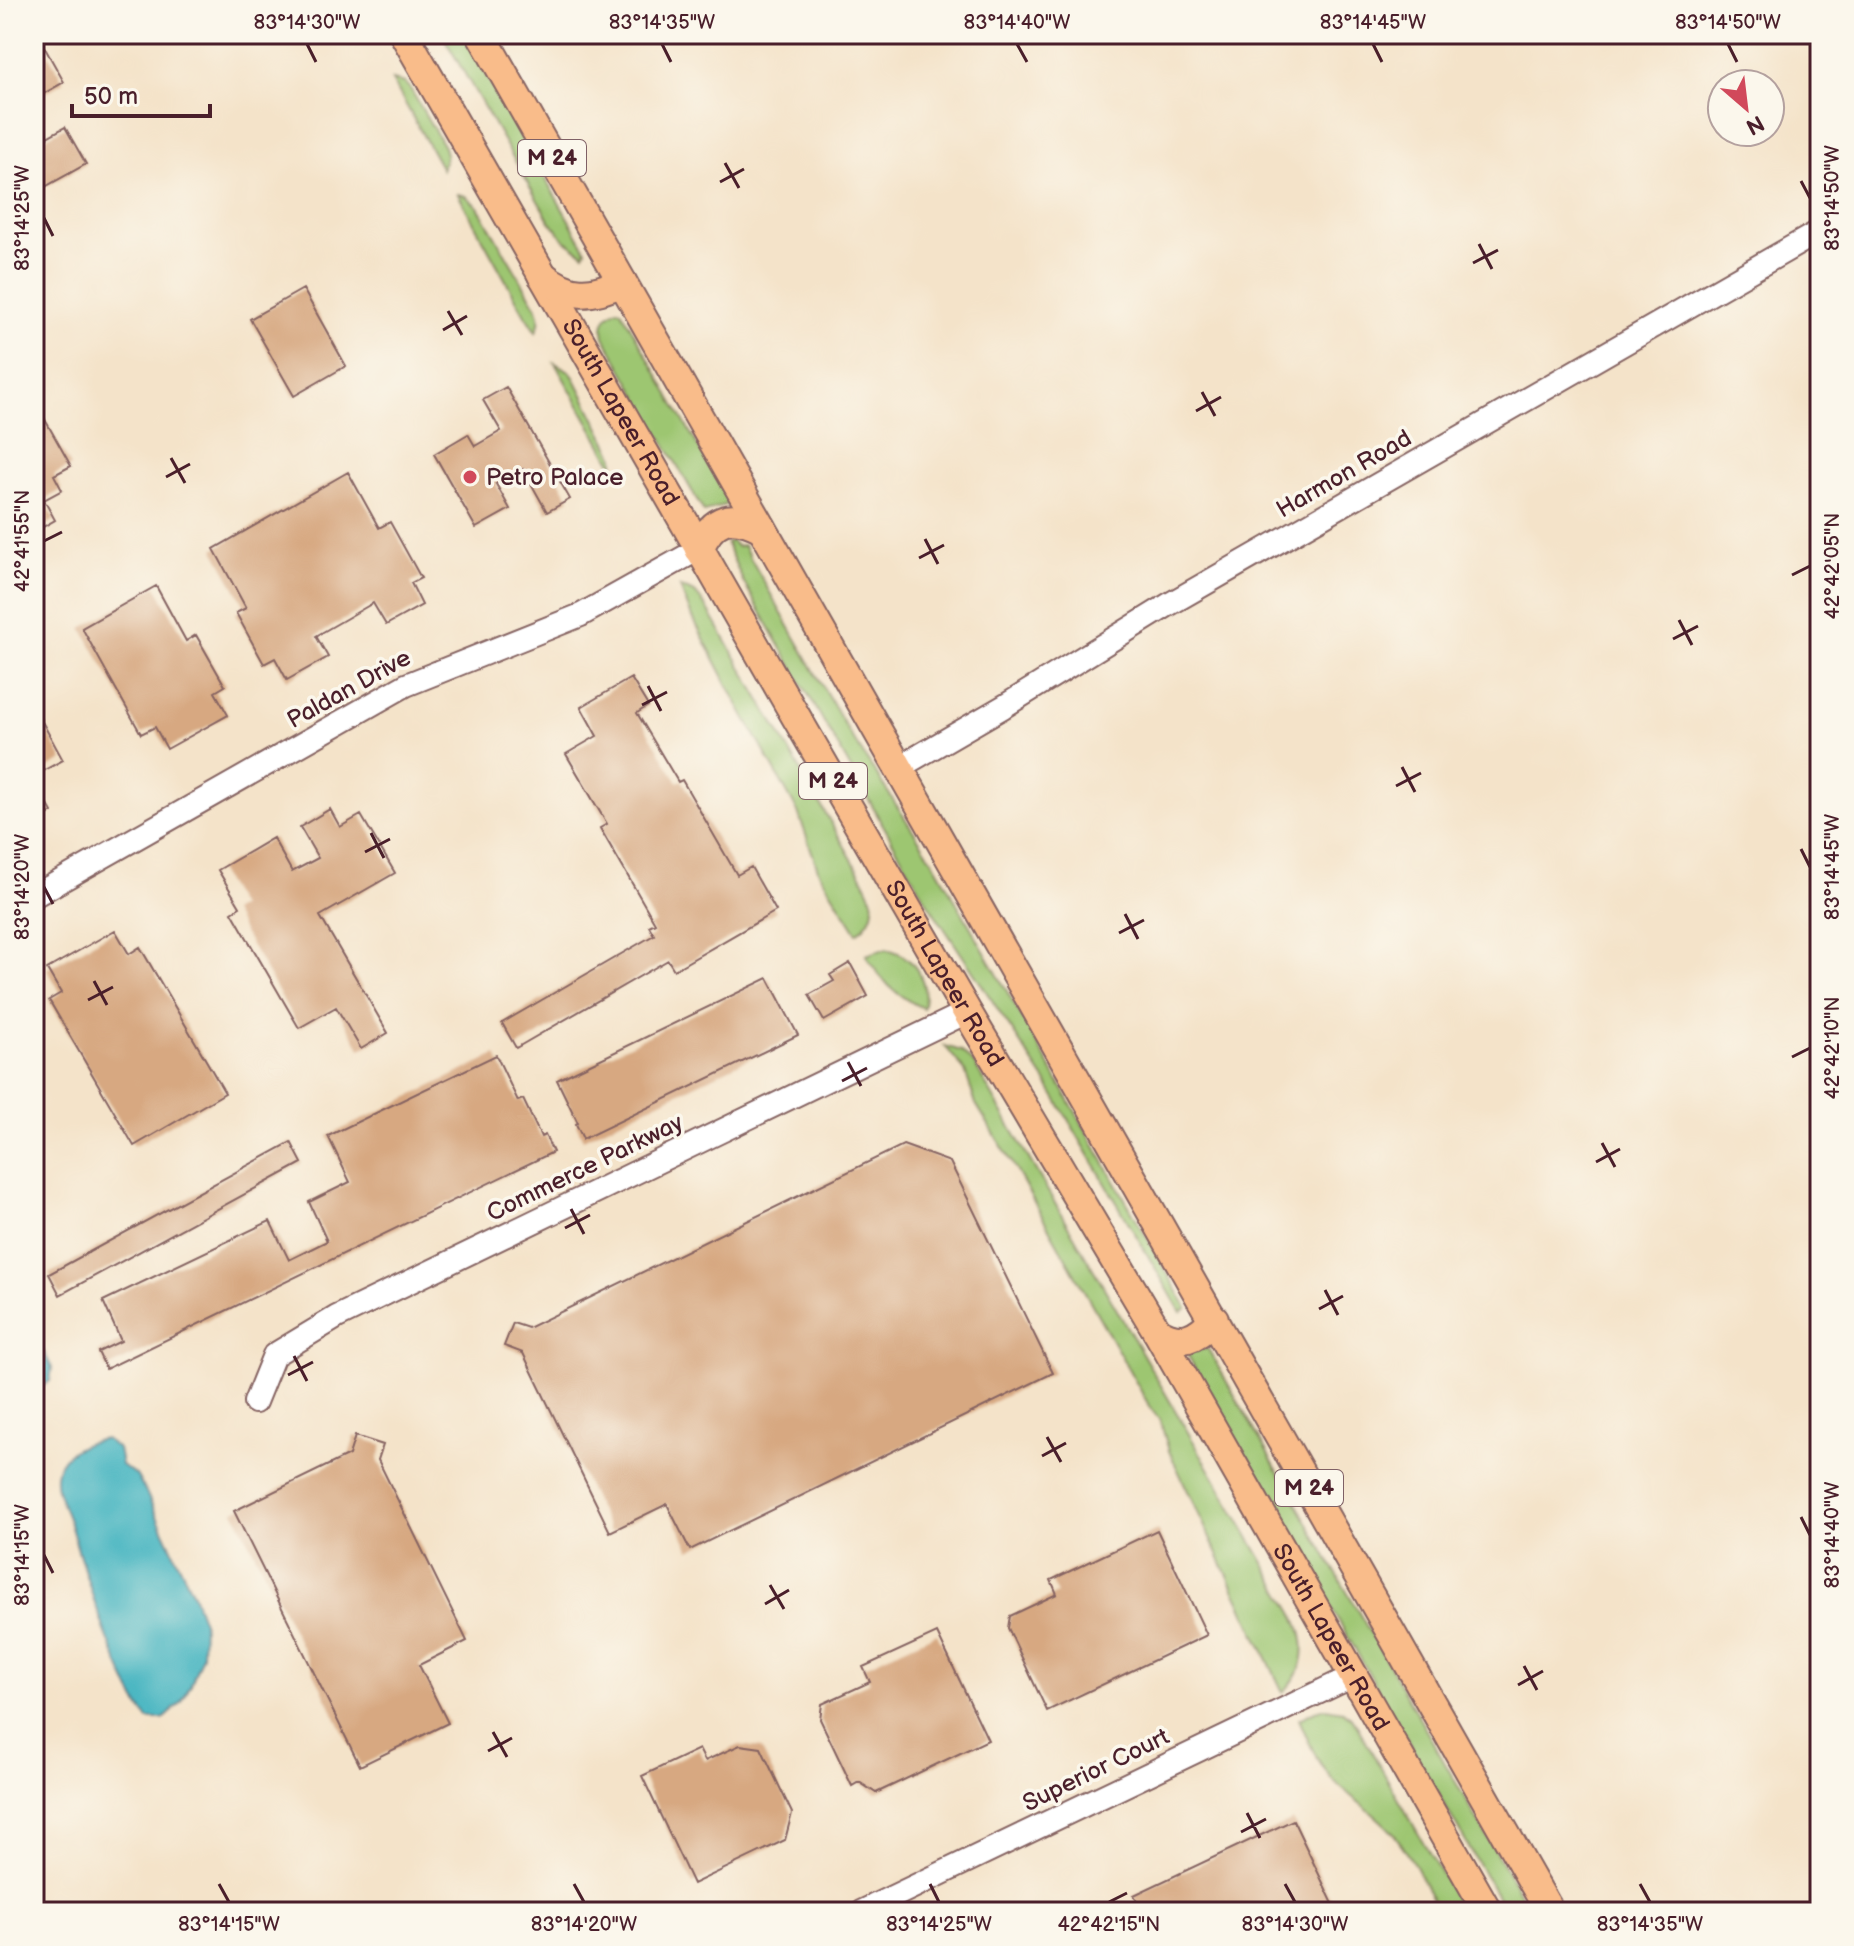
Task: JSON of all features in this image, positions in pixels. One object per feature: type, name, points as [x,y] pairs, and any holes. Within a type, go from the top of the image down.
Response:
[{"type":"main road","name":"South Lapeer Road","points":[[404,34],[967,1012],[1157,1331],[1488,1912]]},
{"type":"main road","name":"M 24","points":[[481,34],[1550,1912]]},
{"type":"main road","points":[[542,274],[556,286],[570,292],[604,290],[622,282]]},
{"type":"main road","points":[[699,549],[712,527],[723,521],[736,518],[762,528]]},
{"type":"main road","points":[[1157,1331],[1177,1340],[1188,1338],[1206,1328],[1214,1319]]},
{"type":"street","name":"Harmon Road","points":[[898,768],[1168,605],[1820,231]]},
{"type":"street","name":"Paldan Drive","points":[[34,896],[406,685],[581,615],[699,549]]},
{"type":"street","name":"Commerce Parkway","points":[[255,1402],[274,1355],[337,1317],[967,1012]]},
{"type":"street","name":"Superior Court","points":[[861,1912],[1353,1676]]},
{"type":"green space","points":[[442,34],[463,34],[586,250],[584,254],[565,240],[549,220]]},
{"type":"green space","points":[[392,80],[405,83],[411,90],[444,147],[446,154],[442,169]]},
{"type":"green space","points":[[458,194],[466,196],[478,207],[536,306],[539,325],[536,332],[525,315]]},
{"type":"green space","points":[[617,309],[621,310],[728,504],[704,512],[604,337],[605,320]]},
{"type":"green space","points":[[555,363],[574,377],[614,456],[614,467]]},
{"type":"green space","points":[[731,541],[737,547],[743,545],[848,731],[933,861],[1187,1308],[1181,1312],[1048,1085],[929,905],[743,581],[726,543]]},
{"type":"green space","points":[[680,587],[695,593],[706,606],[865,883],[872,898],[872,912],[865,926],[857,933],[819,872],[798,812],[733,695]]},
{"type":"green space","points":[[884,949],[903,955],[917,970],[924,988],[923,1008],[890,987],[866,955]]},
{"type":"green space","points":[[945,1046],[961,1051],[974,1064],[1296,1618],[1303,1638],[1303,1658],[1297,1676],[1283,1692],[1169,1451],[1160,1420],[976,1104],[965,1071]]},
{"type":"green space","points":[[1208,1349],[1530,1912],[1506,1912],[1201,1381],[1188,1355],[1189,1352]]},
{"type":"green space","points":[[1326,1708],[1343,1711],[1353,1719],[1463,1912],[1438,1912],[1399,1841],[1324,1769],[1299,1719]]},
{"type":"water","points":[[34,1333],[52,1368],[50,1381],[34,1393]]},
{"type":"water","points":[[105,1439],[118,1449],[121,1465],[136,1475],[145,1490],[203,1622],[202,1655],[191,1684],[181,1703],[163,1719],[148,1719],[129,1688],[101,1620],[58,1491],[57,1471],[64,1458],[83,1445]]},
{"type":"building","points":[[34,34],[37,34],[64,82],[34,99]]},
{"type":"building","points":[[65,127],[86,164],[34,193],[34,144]]},
{"type":"building","points":[[303,289],[346,366],[294,396],[250,319]]},
{"type":"building","points":[[506,387],[570,499],[547,512],[523,469],[496,484],[510,509],[476,528],[434,454],[468,434],[475,446],[501,431],[483,400]]},
{"type":"building","points":[[34,400],[71,466],[54,475],[62,490],[44,500],[55,520],[34,532]]},
{"type":"building","points":[[348,472],[379,528],[390,522],[421,578],[411,583],[422,605],[386,625],[373,603],[316,636],[328,657],[287,680],[275,658],[264,664],[236,613],[246,608],[214,549]]},
{"type":"building","points":[[156,586],[186,641],[196,635],[225,686],[215,692],[228,715],[167,749],[155,727],[141,734],[82,628]]},
{"type":"building","points":[[631,678],[648,706],[637,713],[678,782],[682,780],[737,875],[751,867],[776,911],[674,970],[668,960],[516,1048],[502,1023],[654,935],[649,926],[655,923],[600,828],[607,824],[566,754],[597,736],[581,707]]},
{"type":"building","points":[[34,707],[63,760],[34,776]]},
{"type":"building","points":[[34,780],[52,812],[34,822]]},
{"type":"building","points":[[330,809],[340,827],[361,815],[395,873],[320,916],[388,1033],[361,1049],[336,1007],[299,1028],[232,912],[240,907],[218,870],[273,838],[292,872],[318,858],[300,827]]},
{"type":"building","points":[[115,930],[129,954],[140,947],[225,1093],[134,1146],[49,1000],[61,993],[47,969]]},
{"type":"building","points":[[850,963],[868,996],[824,1021],[809,995],[834,981],[830,975]]},
{"type":"building","points":[[768,978],[798,1035],[583,1139],[557,1080]]},
{"type":"building","points":[[496,1055],[518,1101],[523,1099],[541,1137],[545,1135],[553,1152],[106,1369],[98,1352],[121,1341],[103,1301],[270,1221],[289,1260],[327,1241],[309,1202],[350,1182],[328,1136]]},
{"type":"building","points":[[291,1142],[302,1163],[60,1295],[49,1274]]},
{"type":"building","points":[[903,1145],[950,1162],[1053,1373],[690,1550],[667,1504],[610,1532],[523,1353],[504,1346],[513,1323],[528,1328]]},
{"type":"building","points":[[355,1436],[383,1445],[378,1460],[467,1641],[419,1665],[448,1723],[360,1766],[234,1511],[349,1455]]},
{"type":"building","points":[[1157,1530],[1207,1635],[1047,1711],[1008,1628],[1010,1616],[1057,1594],[1051,1580]]},
{"type":"building","points":[[937,1633],[988,1740],[876,1793],[859,1782],[852,1786],[820,1719],[822,1704],[870,1682],[863,1667]]},
{"type":"building","points":[[740,1745],[761,1748],[792,1813],[785,1840],[693,1884],[642,1776],[699,1749],[705,1761]]},
{"type":"building","points":[[1293,1820],[1335,1908],[1326,1912],[1142,1912],[1134,1895]]},
{"type":"place","name":"Petro Palace","points":[[470,477]]}]
